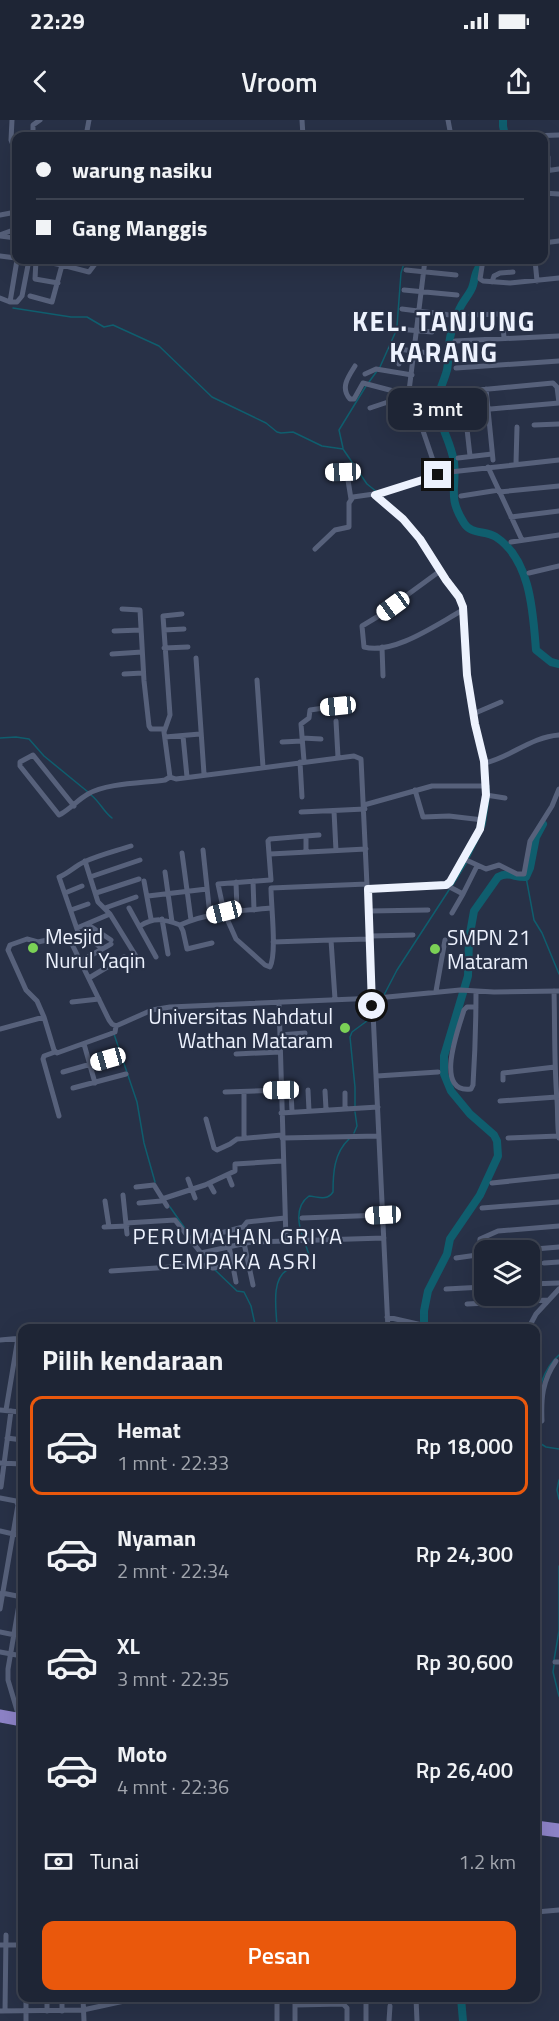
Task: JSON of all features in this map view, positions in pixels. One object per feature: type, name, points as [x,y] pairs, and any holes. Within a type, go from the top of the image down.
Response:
[{"type":"main road","points":[[0,1713],[18,1718]]},
{"type":"main road","points":[[0,1719],[18,1719]]},
{"type":"main road","points":[[540,1828],[559,1827]]},
{"type":"main road","points":[[540,1829],[559,1834]]},
{"type":"street","points":[[33,132],[33,125],[40,120]]},
{"type":"street","points":[[10,302],[16,264]]},
{"type":"street","points":[[0,298],[16,302],[22,296],[28,264]]},
{"type":"street","points":[[36,264],[35,279],[58,283]]},
{"type":"street","points":[[52,302],[62,264]]},
{"type":"street","points":[[68,264],[90,272],[95,264]]},
{"type":"street","points":[[370,408],[409,392],[425,264]]},
{"type":"street","points":[[482,264],[480,279],[492,282],[559,278]]},
{"type":"street","points":[[535,264],[537,281]]},
{"type":"street","points":[[406,270],[456,275]]},
{"type":"street","points":[[492,282],[494,276],[500,273],[513,272]]},
{"type":"street","points":[[404,290],[457,295]]},
{"type":"street","points":[[30,296],[60,303]]},
{"type":"street","points":[[402,309],[450,315]]},
{"type":"street","points":[[471,315],[502,314],[504,338]]},
{"type":"street","points":[[398,329],[432,332]]},
{"type":"street","points":[[454,341],[559,336]]},
{"type":"street","points":[[391,348],[436,354]]},
{"type":"street","points":[[399,364],[400,349]]},
{"type":"street","points":[[456,368],[559,361]]},
{"type":"street","points":[[355,366],[345,386],[348,398],[354,399],[366,384],[401,395]]},
{"type":"street","points":[[366,374],[378,369],[412,375]]},
{"type":"street","points":[[446,413],[559,403],[557,387],[553,383],[455,392],[457,412]]},
{"type":"street","points":[[458,458],[492,457],[486,389]]},
{"type":"street","points":[[401,395],[402,418],[404,421],[420,422],[438,475]]},
{"type":"street","points":[[465,411],[470,456]]},
{"type":"street","points":[[534,425],[559,424]]},
{"type":"street","points":[[516,464],[517,427]]},
{"type":"street","points":[[351,499],[355,496],[378,494],[450,472],[559,460]]},
{"type":"street","points":[[488,467],[522,540]]},
{"type":"street","points":[[315,549],[335,530],[350,526],[349,503],[351,499],[347,474],[330,472]]},
{"type":"street","points":[[461,496],[559,486]]},
{"type":"street","points":[[378,494],[403,519],[426,549],[459,597],[463,610],[464,649],[486,763],[488,795],[480,829],[466,860],[449,886]]},
{"type":"street","points":[[511,517],[559,511]]},
{"type":"street","points":[[511,542],[559,535]]},
{"type":"street","points":[[529,573],[559,566]]},
{"type":"street","points":[[440,571],[362,626],[364,648],[401,643],[463,610]]},
{"type":"street","points":[[122,609],[140,610],[143,673],[149,726],[165,734],[183,736],[200,734]]},
{"type":"street","points":[[170,777],[165,734],[170,715],[163,615],[182,614]]},
{"type":"street","points":[[164,630],[184,629]]},
{"type":"street","points":[[114,631],[141,630]]},
{"type":"street","points":[[164,648],[188,646]]},
{"type":"street","points":[[382,647],[383,676]]},
{"type":"street","points":[[112,654],[142,652]]},
{"type":"street","points":[[196,658],[204,774]]},
{"type":"street","points":[[124,674],[143,673]]},
{"type":"street","points":[[256,681],[263,767]]},
{"type":"street","points":[[475,713],[501,702]]},
{"type":"street","points":[[302,797],[301,725],[308,719],[310,710],[338,706]]},
{"type":"street","points":[[336,721],[338,758]]},
{"type":"street","points":[[486,763],[536,739],[559,735]]},
{"type":"street","points":[[183,736],[187,777]]},
{"type":"street","points":[[282,742],[321,739]]},
{"type":"street","points":[[74,806],[33,755],[20,762],[20,766],[58,814],[74,806],[88,794],[123,785],[302,761],[355,756],[361,759],[375,998],[372,1006],[388,1324]]},
{"type":"street","points":[[300,812],[365,807],[415,790],[446,785],[487,786]]},
{"type":"street","points":[[466,860],[486,869],[499,865],[517,874],[524,874],[532,836],[551,808],[559,789]]},
{"type":"street","points":[[415,790],[423,817],[449,816],[483,820]]},
{"type":"street","points":[[488,795],[505,798]]},
{"type":"street","points":[[334,811],[336,851]]},
{"type":"street","points":[[270,879],[218,884],[224,912],[238,941],[270,967],[273,942],[270,854],[268,841],[272,838],[319,835]]},
{"type":"street","points":[[306,836],[306,852]]},
{"type":"street","points":[[79,930],[59,877],[71,872],[85,861],[131,846]]},
{"type":"street","points":[[270,854],[366,849]]},
{"type":"street","points":[[203,850],[210,916]]},
{"type":"street","points":[[182,853],[191,920]]},
{"type":"street","points":[[90,877],[140,860]]},
{"type":"street","points":[[85,861],[98,902],[110,914],[139,961]]},
{"type":"street","points":[[452,913],[477,866]]},
{"type":"street","points":[[165,872],[172,922]]},
{"type":"street","points":[[96,893],[142,880],[148,896],[151,919]]},
{"type":"street","points":[[253,881],[254,909]]},
{"type":"street","points":[[236,882],[237,910]]},
{"type":"street","points":[[65,892],[82,886]]},
{"type":"street","points":[[271,888],[449,886],[463,894]]},
{"type":"street","points":[[148,896],[207,889]]},
{"type":"street","points":[[105,908],[136,897]]},
{"type":"street","points":[[71,910],[88,904]]},
{"type":"street","points":[[129,908],[156,957]]},
{"type":"street","points":[[180,925],[224,912],[271,908]]},
{"type":"street","points":[[369,911],[428,910]]},
{"type":"street","points":[[70,939],[87,924],[110,914]]},
{"type":"street","points":[[140,926],[151,919],[180,925],[187,949],[212,943]]},
{"type":"street","points":[[162,920],[168,954]]},
{"type":"street","points":[[81,961],[111,942],[87,924]]},
{"type":"street","points":[[55,1052],[37,1001],[26,990],[8,950],[10,945],[25,940],[40,941],[64,936],[70,939],[114,1030]]},
{"type":"street","points":[[273,942],[413,936]]},
{"type":"street","points":[[331,940],[335,999]]},
{"type":"street","points":[[436,991],[445,940]]},
{"type":"street","points":[[93,941],[102,949]]},
{"type":"street","points":[[89,978],[124,957]]},
{"type":"street","points":[[59,1116],[44,1056],[84,1044],[114,1030],[124,1022],[161,1007],[375,998],[460,990],[557,991],[555,1067],[559,1137],[508,1138]]},
{"type":"street","points":[[474,991],[476,1007],[473,1084],[471,1089],[460,1088],[453,1082],[450,1072],[454,1044],[464,1010],[467,1007],[476,1007]]},
{"type":"street","points":[[72,1002],[99,999]]},
{"type":"street","points":[[279,1002],[286,1240]]},
{"type":"street","points":[[0,1029],[44,1017]]},
{"type":"street","points":[[280,1035],[305,1033]]},
{"type":"street","points":[[84,1044],[95,1083]]},
{"type":"street","points":[[236,1054],[280,1053]]},
{"type":"street","points":[[63,1072],[119,1056]]},
{"type":"street","points":[[503,1080],[503,1073],[555,1067]]},
{"type":"street","points":[[377,1076],[438,1072]]},
{"type":"street","points":[[73,1088],[126,1074]]},
{"type":"street","points":[[308,1089],[309,1111]]},
{"type":"street","points":[[225,1092],[281,1090]]},
{"type":"street","points":[[291,1090],[292,1112]]},
{"type":"street","points":[[325,1091],[326,1109]]},
{"type":"street","points":[[345,1093],[345,1108]]},
{"type":"street","points":[[244,1094],[244,1138]]},
{"type":"street","points":[[500,1101],[557,1097]]},
{"type":"street","points":[[281,1113],[378,1107]]},
{"type":"street","points":[[206,1119],[216,1150],[234,1140],[244,1138],[380,1136]]},
{"type":"street","points":[[139,1203],[161,1201],[162,1198],[209,1183],[235,1171],[235,1164],[282,1161]]},
{"type":"street","points":[[228,1175],[232,1185]]},
{"type":"street","points":[[492,1183],[559,1176]]},
{"type":"street","points":[[188,1179],[195,1198]]},
{"type":"street","points":[[209,1183],[214,1192]]},
{"type":"street","points":[[136,1187],[154,1185],[167,1206]]},
{"type":"street","points":[[123,1195],[127,1234]]},
{"type":"street","points":[[105,1201],[106,1227],[175,1220],[200,1252],[244,1243],[384,1238]]},
{"type":"street","points":[[482,1208],[559,1202]]},
{"type":"street","points":[[302,1218],[383,1215]]},
{"type":"street","points":[[209,1236],[243,1227],[247,1222],[285,1218]]},
{"type":"street","points":[[480,1240],[495,1231],[559,1226]]},
{"type":"street","points":[[244,1243],[253,1285]]},
{"type":"street","points":[[229,1246],[236,1282]]},
{"type":"street","points":[[540,1249],[559,1247]]},
{"type":"street","points":[[456,1258],[474,1255]]},
{"type":"street","points":[[544,1263],[559,1262]]},
{"type":"street","points":[[111,1271],[202,1265],[215,1267],[232,1264]]},
{"type":"street","points":[[540,1284],[559,1283]]},
{"type":"street","points":[[446,1289],[474,1288]]},
{"type":"street","points":[[531,1324],[536,1314],[559,1289]]},
{"type":"street","points":[[467,1304],[548,1300]]},
{"type":"street","points":[[387,1317],[420,1324]]},
{"type":"street","points":[[0,1340],[18,1338]]},
{"type":"street","points":[[0,1609],[18,1503],[0,1493],[2,1463],[7,1438],[6,1410],[18,1348]]},
{"type":"street","points":[[540,1409],[548,1374],[556,1361]]},
{"type":"street","points":[[7,1438],[18,1439]]},
{"type":"street","points":[[2,1463],[18,1464]]},
{"type":"street","points":[[0,1531],[18,1535]]},
{"type":"street","points":[[1,1593],[18,1596]]},
{"type":"street","points":[[18,1619],[8,1669],[8,1680],[18,1710]]},
{"type":"street","points":[[0,1632],[15,1635]]},
{"type":"street","points":[[0,1652],[18,1655]]},
{"type":"street","points":[[540,1912],[559,1910]]},
{"type":"street","points":[[6,1935],[3,1945],[3,2011],[83,2010],[120,2002]]},
{"type":"street","points":[[26,2002],[26,2021]]},
{"type":"street","points":[[47,2002],[47,2011]]},
{"type":"street","points":[[62,2002],[62,2011]]},
{"type":"street","points":[[84,2002],[84,2021]]},
{"type":"street","points":[[277,2021],[278,2002]]},
{"type":"street","points":[[295,2002],[296,2021]]},
{"type":"street","points":[[416,2002],[417,2021]]},
{"type":"street","points":[[295,2005],[340,2003],[347,2006],[347,2021],[341,2021]]},
{"type":"street","points":[[366,2003],[366,2021]]},
{"type":"street","points":[[389,2021],[390,2006]]},
{"type":"waterway","points":[[503,120],[504,132]]},
{"type":"waterway","points":[[397,326],[404,264]]},
{"type":"waterway","points":[[479,264],[472,288],[458,311],[453,326],[449,342],[447,370],[438,399],[439,416],[454,462],[454,499],[467,527],[496,537],[517,559],[528,588],[536,650],[551,662],[559,664]]},
{"type":"waterway","points":[[13,308],[71,317],[87,317],[104,327],[113,325],[159,346],[212,397],[266,423],[277,432],[293,432],[322,446],[343,449],[367,484],[377,492]]},
{"type":"waterway","points":[[380,367],[396,331]]},
{"type":"waterway","points":[[369,382],[377,371]]},
{"type":"waterway","points":[[343,448],[339,430],[366,386]]},
{"type":"waterway","points":[[445,576],[460,593]]},
{"type":"waterway","points":[[0,738],[29,739],[44,756],[88,792]]},
{"type":"waterway","points":[[487,768],[489,793]]},
{"type":"waterway","points":[[91,795],[112,818]]},
{"type":"waterway","points":[[469,858],[485,825],[489,798]]},
{"type":"waterway","points":[[424,1324],[428,1291],[447,1254],[450,1239],[480,1195],[498,1156],[497,1141],[494,1135],[470,1114],[451,1091],[444,1074],[444,1056],[468,976],[469,939],[474,911],[498,877],[505,875],[526,877],[536,837],[543,824]]},
{"type":"waterway","points":[[452,886],[467,862]]},
{"type":"waterway","points":[[526,877],[534,920],[559,974]]},
{"type":"waterway","points":[[384,995],[397,970],[449,890]]},
{"type":"waterway","points":[[376,1017],[377,1008],[382,1000]]},
{"type":"waterway","points":[[355,1107],[350,1037],[352,1032],[371,1018]]},
{"type":"waterway","points":[[114,1034],[137,1102],[144,1143],[155,1182]]},
{"type":"waterway","points":[[354,1133],[357,1126],[355,1112]]},
{"type":"waterway","points":[[303,1238],[299,1221],[301,1205],[309,1196],[319,1198],[331,1195],[337,1157],[349,1139]]},
{"type":"waterway","points":[[170,1207],[191,1237]]},
{"type":"waterway","points":[[277,1324],[278,1281],[287,1270],[308,1259],[305,1243]]},
{"type":"waterway","points":[[205,1255],[213,1266]]},
{"type":"waterway","points":[[215,1270],[237,1291],[244,1292],[251,1306],[255,1324]]},
{"type":"waterway","points":[[540,1388],[549,1366],[559,1355]]},
{"type":"waterway","points":[[540,1443],[546,1447],[559,1449]]},
{"type":"waterway","points":[[559,1480],[557,1490],[559,1499]]},
{"type":"waterway","points":[[554,1660],[559,1631],[559,1566]]},
{"type":"waterway","points":[[554,1665],[553,1672],[559,1696]]},
{"type":"waterway","points":[[461,2002],[463,2021]]},
{"type":"place","name":"Mesjid Nurul Yaqin","points":[[33,948]]},
{"type":"place","name":"SMPN 21 Mataram","points":[[435,949]]},
{"type":"place","name":"Universitas Nahdatul Wathan Mataram","points":[[345,1028]]},
{"type":"district","name":"KEL. TANJUNG KARANG","points":[[444,336]]},
{"type":"district","name":"PERUMAHAN GRIYA CEMPAKA ASRI","points":[[238,1248]]},
{"type":"route","points":[[372,1006],[368,889],[446,885],[464,859],[480,829],[485,805],[487,786],[485,763],[475,724],[467,675],[462,603],[420,539],[397,513],[375,495],[438,475]]}]
